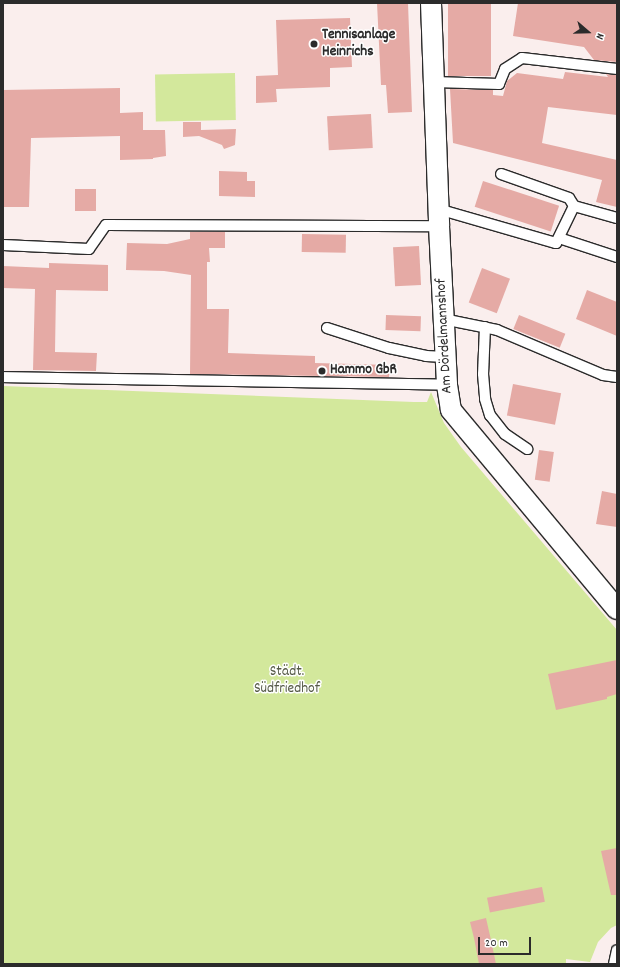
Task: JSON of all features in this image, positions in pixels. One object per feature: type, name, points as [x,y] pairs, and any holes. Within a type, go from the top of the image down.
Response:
[{"type":"street","name":"Am Dördelmannshof","points":[[431,3],[438,218],[445,357],[451,410],[617,609]]},
{"type":"lane","points":[[434,82],[499,84],[505,69],[522,58],[617,69]]},
{"type":"lane","points":[[501,174],[569,198],[574,206],[617,218]]},
{"type":"lane","points":[[3,245],[89,248],[106,225],[438,218],[556,243],[574,206]]},
{"type":"lane","points":[[559,238],[617,257]]},
{"type":"lane","points":[[443,319],[498,330],[603,375],[617,377]]},
{"type":"lane","points":[[485,327],[483,380],[485,399],[490,415],[505,434],[527,449]]},
{"type":"lane","points":[[327,328],[389,348],[426,356],[445,357]]},
{"type":"lane","points":[[3,377],[447,385]]},
{"type":"lane","points":[[614,964],[617,950]]},
{"type":"green space","points":[[235,73],[236,120],[156,121],[155,74]]},
{"type":"green space","name":"Städt. Südfriedhof","points":[[3,386],[414,402],[427,402],[431,392],[444,423],[461,447],[617,630],[617,925],[611,928],[598,942],[590,962],[566,959],[566,964],[3,964]]},
{"type":"building","points":[[377,3],[408,3],[412,112],[388,113],[386,85],[381,85]]},
{"type":"building","points":[[448,3],[491,3],[491,76],[448,76]]},
{"type":"building","points":[[518,3],[617,3],[617,62],[594,60],[584,47],[513,36]]},
{"type":"building","name":"Tennisanlage Heinrichs","points":[[350,18],[352,67],[330,68],[330,87],[276,89],[277,102],[256,103],[256,76],[278,75],[276,20]]},
{"type":"building","points":[[565,72],[608,77],[606,74],[617,75],[617,115],[548,107],[542,143],[617,160],[617,207],[596,202],[602,180],[453,143],[450,89],[493,90],[493,95],[503,96],[507,81],[517,73],[563,79]]},
{"type":"building","points":[[120,88],[120,113],[143,112],[143,130],[165,130],[166,156],[153,159],[120,160],[120,136],[31,138],[29,207],[3,207],[3,90]]},
{"type":"building","points":[[371,114],[373,148],[329,150],[327,116]]},
{"type":"building","points":[[183,122],[201,122],[201,130],[236,129],[235,145],[224,149],[222,145],[199,136],[183,137]]},
{"type":"building","points":[[219,171],[247,172],[247,181],[255,181],[255,197],[219,196]]},
{"type":"building","points":[[483,181],[559,206],[551,231],[475,207]]},
{"type":"building","points":[[75,189],[96,189],[96,211],[75,211]]},
{"type":"building","points":[[190,232],[225,232],[225,248],[209,248],[210,262],[207,262],[207,309],[229,309],[228,353],[315,356],[315,363],[390,365],[389,377],[190,374],[191,275],[164,271],[126,270],[127,243],[167,244],[190,239]]},
{"type":"building","points":[[302,234],[346,235],[346,253],[302,252]]},
{"type":"building","points":[[419,246],[421,285],[395,286],[393,247]]},
{"type":"building","points":[[49,263],[108,265],[108,291],[56,290],[55,352],[97,353],[96,371],[33,370],[35,289],[3,288],[3,266],[49,268]]},
{"type":"building","points":[[482,268],[510,279],[497,313],[469,303]]},
{"type":"building","points":[[587,290],[617,302],[617,336],[576,319]]},
{"type":"building","points":[[386,315],[421,316],[420,331],[385,330]]},
{"type":"building","points":[[519,315],[565,334],[560,348],[513,329]]},
{"type":"building","points":[[513,384],[561,393],[555,425],[507,415]]},
{"type":"building","points":[[539,450],[554,452],[550,482],[535,480]]},
{"type":"building","points":[[602,491],[617,494],[617,527],[596,524]]},
{"type":"building","points":[[617,660],[617,694],[607,697],[607,699],[556,710],[548,674]]},
{"type":"building","points":[[617,848],[617,895],[611,895],[601,851]]},
{"type":"building","points":[[542,887],[545,902],[490,912],[487,898]]},
{"type":"building","points":[[486,918],[496,964],[479,964],[470,922]]},
{"type":"place","name":"Tennisanlage Heinrichs","points":[[314,44]]},
{"type":"place","name":"Hammo GbR","points":[[322,371]]}]
